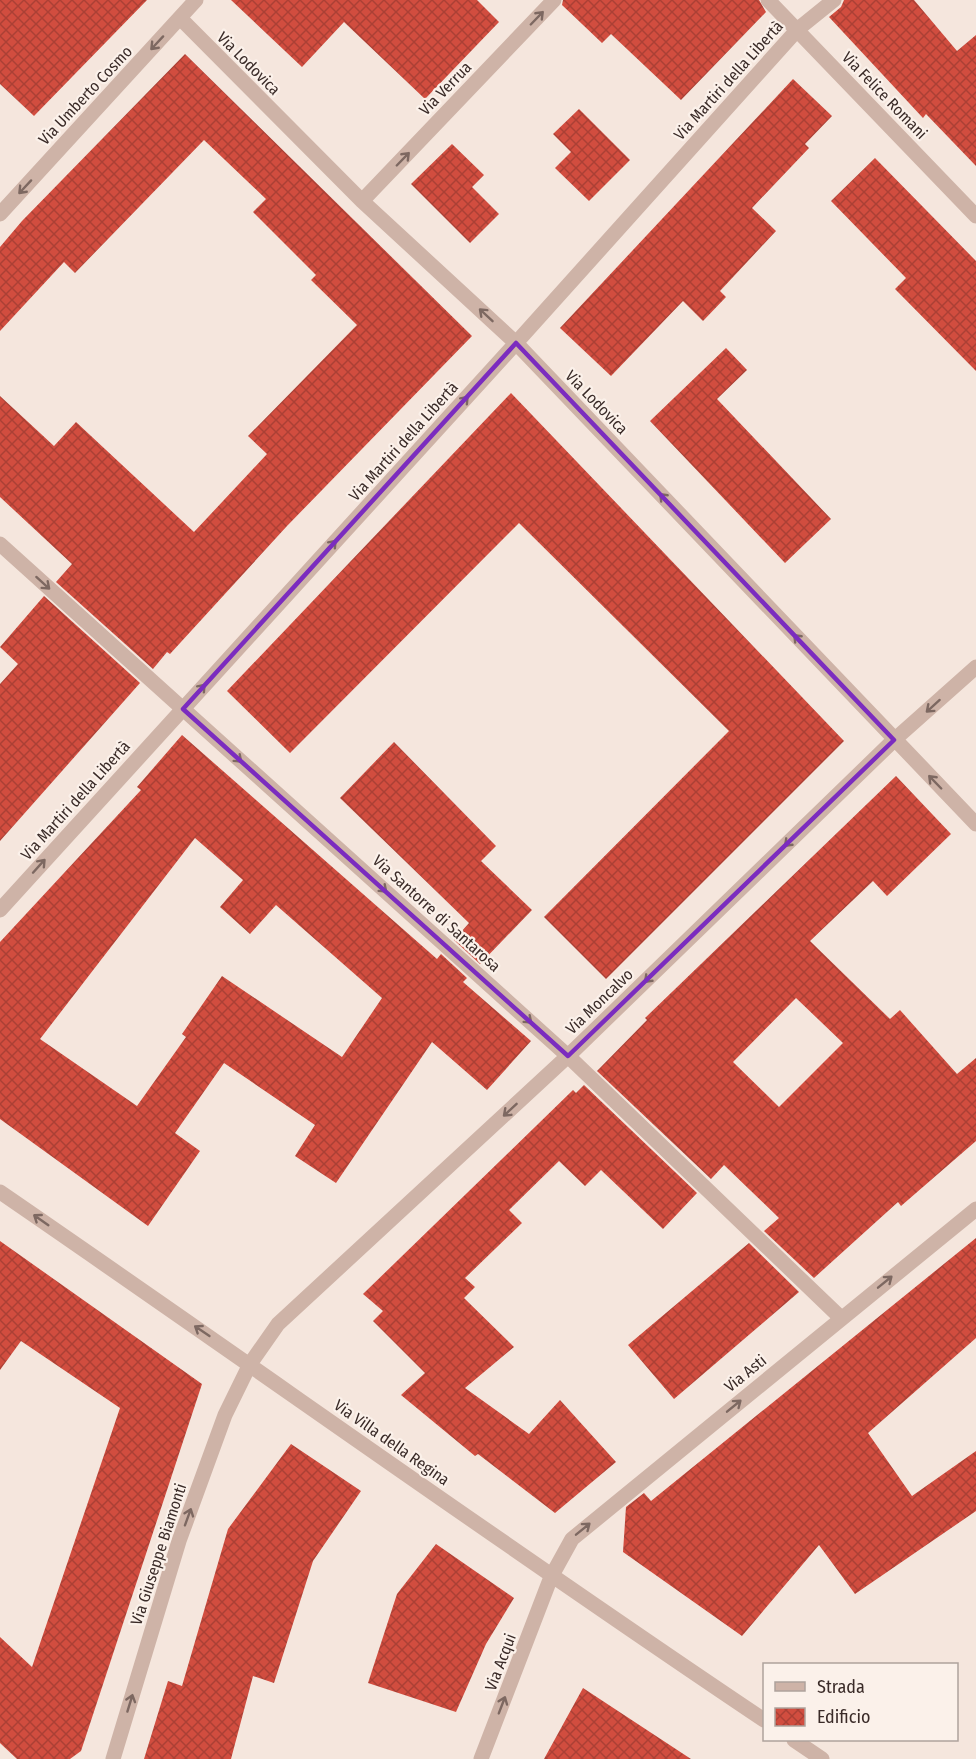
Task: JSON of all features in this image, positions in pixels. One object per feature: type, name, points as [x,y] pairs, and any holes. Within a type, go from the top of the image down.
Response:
[{"type":"street","name":"Via Umberto Cosmo","points":[[0,214],[196,0]]},
{"type":"street","name":"Via Verrua","points":[[362,201],[554,0]]},
{"type":"street","name":"Via Felice Romani","points":[[768,0],[976,216]]},
{"type":"street","name":"Via Martiri della Libertà","points":[[0,910],[798,29],[834,0]]},
{"type":"street","name":"Via Lodovica","points":[[180,18],[362,201],[516,343],[894,741],[976,824]]},
{"type":"street","name":"Via Santorre di Santarosa","points":[[0,544],[568,1056],[841,1318]]},
{"type":"street","name":"Via Moncalvo","points":[[250,1364],[278,1324],[568,1056],[894,741],[976,667]]},
{"type":"street","name":"Via Villa della Regina","points":[[0,1192],[250,1364],[551,1577],[763,1719]]},
{"type":"street","name":"Via Asti","points":[[551,1577],[572,1539],[976,1209]]},
{"type":"street","name":"Via Giuseppe Biamonti","points":[[113,1759],[179,1541],[225,1415],[250,1364]]},
{"type":"street","name":"Via Acqui","points":[[481,1759],[551,1577]]},
{"type":"street","points":[[795,1741],[803,1754],[822,1759]]},
{"type":"highlighted area","points":[[516,343],[894,740],[568,1056],[183,709]]},
{"type":"building","points":[[0,0],[147,0],[34,116],[0,84]]},
{"type":"building","points":[[231,0],[477,0],[499,22],[425,99],[344,22],[302,67]]},
{"type":"building","points":[[563,0],[759,0],[766,12],[681,100],[611,34],[602,43],[562,5]]},
{"type":"building","points":[[844,0],[914,0],[957,51],[976,35],[976,166],[926,114],[923,118],[829,17],[841,7]]},
{"type":"building","points":[[185,54],[472,336],[287,526],[170,654],[167,652],[153,669],[56,582],[72,564],[0,497],[0,396],[54,446],[76,422],[194,532],[267,454],[248,436],[357,325],[311,280],[316,275],[253,212],[266,199],[204,140],[75,273],[64,262],[0,331],[0,247],[22,221]]},
{"type":"building","points":[[793,79],[832,116],[805,144],[809,148],[752,208],[776,231],[720,291],[726,297],[703,321],[683,301],[611,376],[560,328]]},
{"type":"building","points":[[579,109],[630,160],[589,201],[555,168],[571,152],[553,134]]},
{"type":"building","points":[[452,144],[484,175],[472,187],[499,214],[470,243],[411,184]]},
{"type":"building","points":[[875,158],[976,261],[976,371],[895,289],[906,278],[831,201]]},
{"type":"building","points":[[726,348],[747,370],[717,399],[831,519],[785,563],[650,421]]},
{"type":"building","points":[[511,393],[844,741],[606,979],[544,917],[729,731],[519,523],[290,753],[227,691]]},
{"type":"building","points":[[44,596],[140,683],[0,841],[0,684],[18,664],[0,647]]},
{"type":"building","points":[[182,735],[437,959],[441,954],[467,978],[463,982],[531,1041],[487,1090],[432,1042],[336,1183],[295,1156],[315,1125],[224,1063],[175,1133],[200,1151],[148,1226],[0,1119],[0,942],[141,790],[137,787]],"holes":[[[195,838],[243,880],[220,907],[250,934],[276,905],[382,998],[342,1057],[222,976],[182,1034],[186,1037],[137,1106],[40,1039]]]},
{"type":"building","points":[[394,742],[496,846],[481,861],[532,910],[480,964],[454,940],[469,923],[340,798]]},
{"type":"building","points":[[896,776],[951,834],[887,896],[873,881],[810,941],[890,1019],[900,1010],[957,1074],[976,1058],[976,1141],[901,1206],[898,1202],[814,1278],[764,1231],[779,1218],[724,1165],[711,1179],[597,1071],[647,1020],[645,1018]],"holes":[[[796,998],[843,1043],[779,1107],[733,1062]]]},
{"type":"building","points":[[584,1085],[697,1193],[663,1229],[601,1170],[585,1186],[559,1161],[509,1210],[522,1223],[465,1278],[475,1287],[464,1298],[514,1347],[465,1388],[529,1434],[560,1400],[616,1462],[555,1513],[478,1454],[475,1456],[401,1395],[425,1373],[373,1321],[383,1311],[363,1294],[573,1090],[576,1093]]},
{"type":"building","points":[[976,1238],[976,1338],[868,1433],[912,1496],[976,1451],[976,1511],[855,1594],[819,1545],[742,1636],[623,1552],[626,1507],[644,1493],[651,1501]]},
{"type":"building","points":[[0,1241],[202,1384],[81,1751],[70,1759],[17,1759],[0,1743],[0,1637],[32,1667],[120,1408],[21,1341],[0,1370]]},
{"type":"building","points":[[749,1243],[799,1292],[674,1399],[628,1345]]},
{"type":"building","points":[[291,1444],[361,1491],[313,1561],[274,1683],[253,1676],[231,1759],[144,1759],[168,1681],[182,1686],[228,1529]]},
{"type":"building","points":[[436,1544],[514,1598],[486,1644],[456,1712],[368,1683],[397,1594]]},
{"type":"building","points":[[583,1688],[691,1759],[544,1759]]}]
